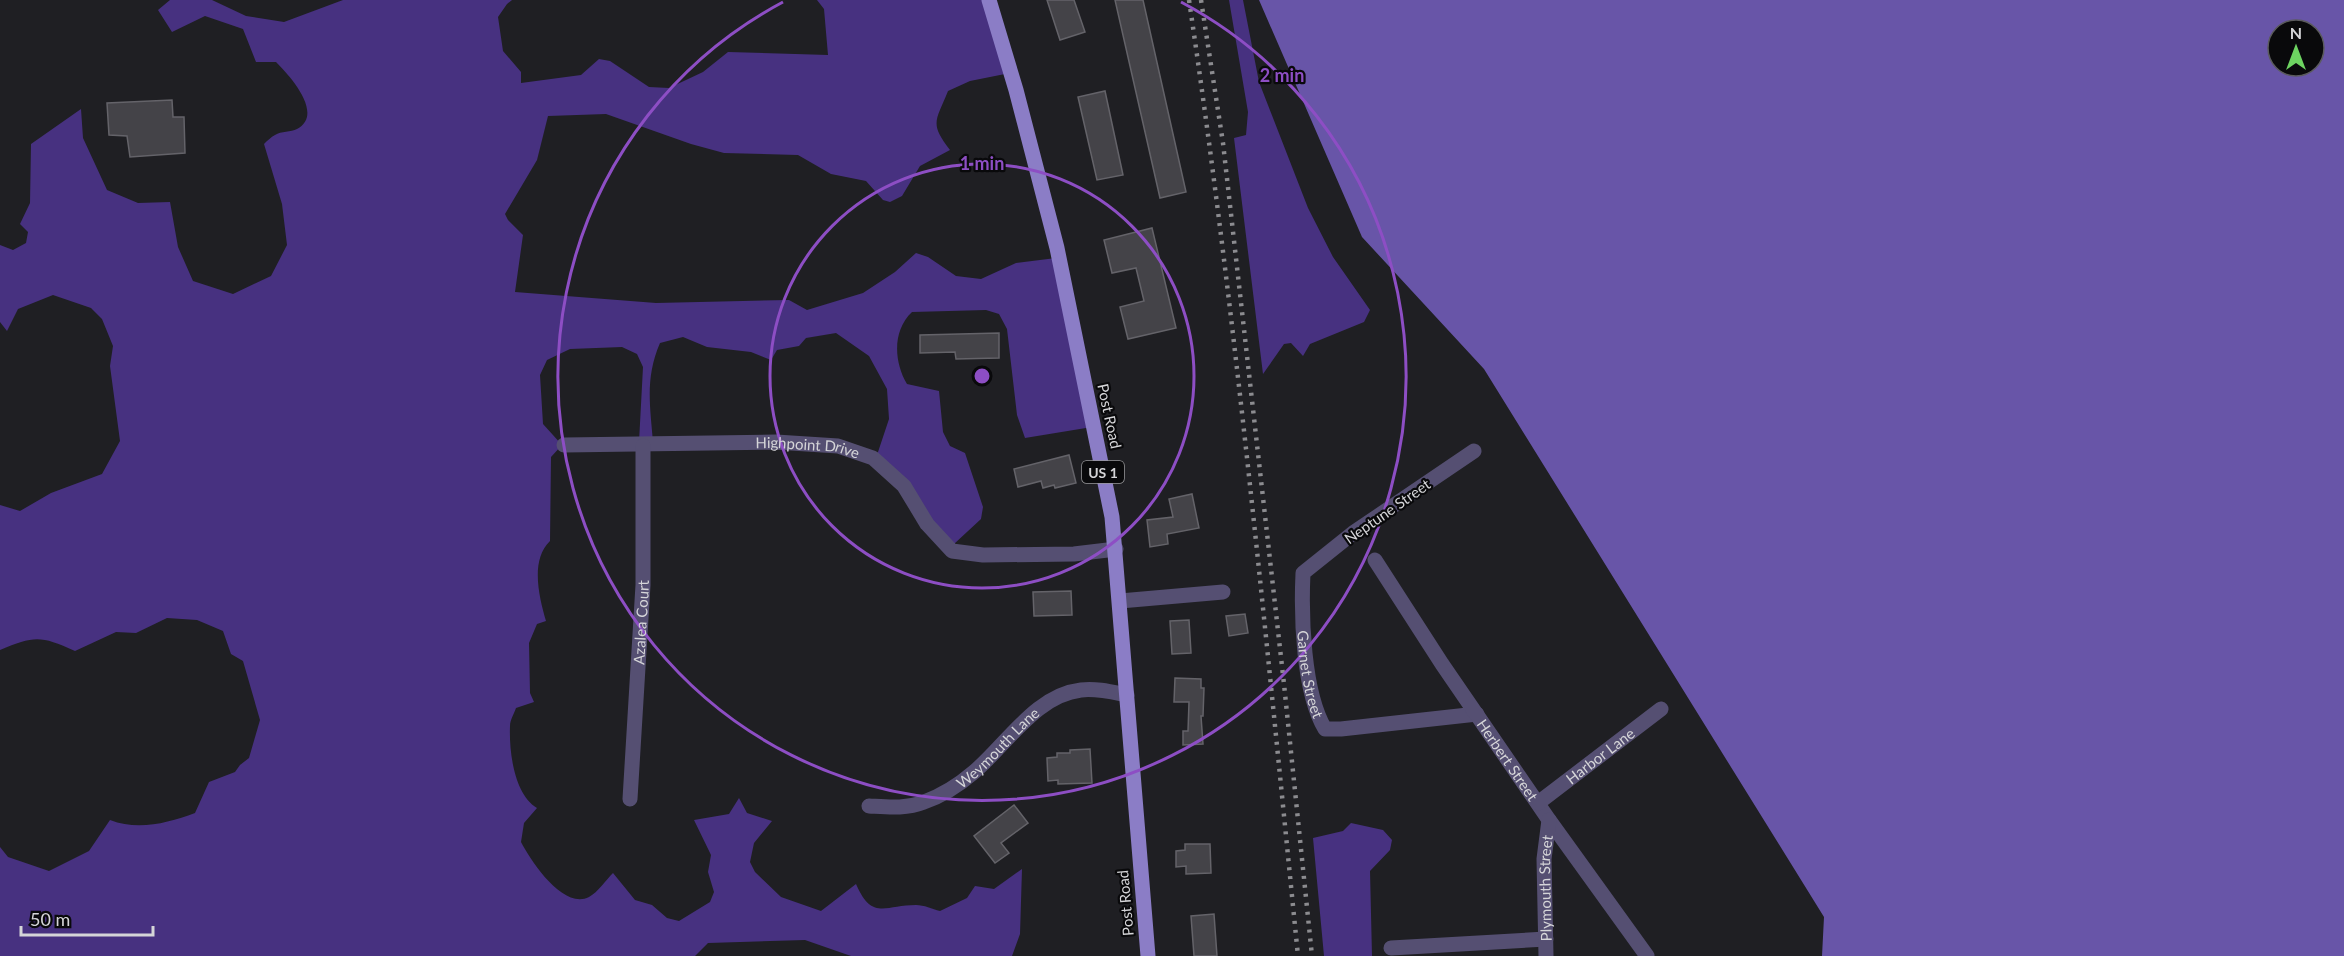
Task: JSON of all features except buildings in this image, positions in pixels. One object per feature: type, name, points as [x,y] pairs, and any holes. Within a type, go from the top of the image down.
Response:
[{"type":"main road","name":"Post Road","points":[[989,0],[1016,90],[1057,248],[1112,517],[1148,956]]},
{"type":"street","name":"Highpoint Drive","points":[[564,445],[643,446],[776,442],[838,446],[873,458],[904,486],[927,524],[952,551],[983,555],[1074,554],[1116,549]]},
{"type":"street","name":"Azalea Court","points":[[630,799],[643,585],[643,446]]},
{"type":"street","name":"Neptune Street","points":[[1303,573],[1353,533],[1474,451]]},
{"type":"street","name":"Herbert Street","points":[[1375,560],[1549,820],[1647,956]]},
{"type":"street","name":"Garnet Street","points":[[1303,573],[1301,607],[1309,680],[1316,714],[1324,729],[1477,714]]},
{"type":"street","points":[[1120,601],[1223,592]]},
{"type":"street","name":"Weymouth Lane","points":[[869,806],[903,807],[922,803],[940,795],[973,773],[1030,717],[1045,704],[1063,694],[1081,690],[1101,690],[1127,695]]},
{"type":"street","name":"Harbor Lane","points":[[1538,803],[1661,709]]},
{"type":"street","name":"Plymouth Street","points":[[1546,956],[1544,859],[1549,820]]},
{"type":"street","points":[[1390,948],[1545,939]]},
{"type":"shaded area","points":[[170,0],[212,0],[246,16],[284,22],[343,0],[512,0],[498,17],[503,51],[521,72],[521,83],[581,75],[599,59],[610,61],[649,87],[669,88],[703,72],[728,52],[828,55],[824,9],[817,0],[988,0],[1010,73],[970,81],[948,91],[938,116],[937,127],[950,150],[920,166],[902,196],[890,202],[883,200],[866,181],[831,174],[798,155],[724,153],[691,144],[606,114],[548,116],[537,160],[505,214],[523,235],[515,292],[656,303],[789,300],[807,310],[863,293],[895,272],[916,253],[928,257],[956,276],[981,279],[1016,263],[1056,258],[1092,427],[1025,438],[1017,415],[1007,329],[999,314],[986,310],[912,312],[898,337],[899,366],[907,384],[939,391],[943,432],[950,446],[965,453],[983,507],[981,519],[954,544],[876,458],[889,419],[887,389],[869,356],[836,333],[806,338],[799,346],[777,350],[771,360],[751,352],[707,347],[683,337],[660,343],[650,380],[653,442],[639,442],[643,367],[637,354],[622,347],[570,349],[547,360],[540,375],[543,424],[562,445],[551,457],[550,541],[540,558],[538,568],[539,590],[546,621],[537,624],[529,643],[530,693],[534,702],[516,708],[511,722],[510,736],[514,772],[518,783],[529,802],[537,808],[524,823],[521,842],[549,882],[569,897],[579,899],[589,897],[613,873],[635,900],[652,905],[667,918],[679,921],[710,902],[714,892],[708,872],[711,855],[694,820],[729,814],[739,798],[747,813],[772,821],[754,843],[750,862],[755,872],[781,897],[821,911],[856,884],[862,896],[874,907],[919,905],[940,911],[967,898],[975,886],[994,889],[1022,869],[1020,934],[1012,956],[851,956],[805,940],[708,943],[695,956],[0,956],[0,847],[8,857],[49,871],[89,851],[110,820],[142,825],[174,820],[195,813],[209,782],[235,772],[249,758],[260,720],[243,661],[231,654],[223,631],[197,620],[167,618],[136,633],[116,632],[75,651],[53,642],[37,639],[0,650],[0,505],[20,511],[51,493],[102,474],[120,441],[110,366],[113,346],[102,319],[91,308],[53,295],[18,309],[7,331],[0,322],[0,245],[13,250],[26,243],[28,232],[20,224],[30,203],[31,144],[81,109],[83,138],[107,190],[138,203],[170,202],[178,247],[193,281],[233,294],[271,276],[287,245],[282,204],[264,144],[275,135],[297,129],[305,122],[306,105],[302,95],[276,62],[256,62],[243,29],[205,16],[172,32],[158,10]]},
{"type":"shaded area","points":[[1229,0],[1243,0],[1259,82],[1308,208],[1333,257],[1370,310],[1364,322],[1310,344],[1303,356],[1291,343],[1284,344],[1263,374],[1234,138],[1246,135],[1248,112]]},
{"type":"shaded area","points":[[1259,0],[2344,0],[2344,956],[1822,956],[1824,917],[1484,369],[1362,237]]},
{"type":"shaded area","points":[[1351,823],[1383,830],[1392,840],[1390,850],[1370,871],[1372,956],[1324,956],[1313,838],[1343,831]]},
{"type":"railway","points":[[1189,0],[1236,358],[1298,956]]},
{"type":"railway","points":[[1201,0],[1223,143],[1312,956]]}]
